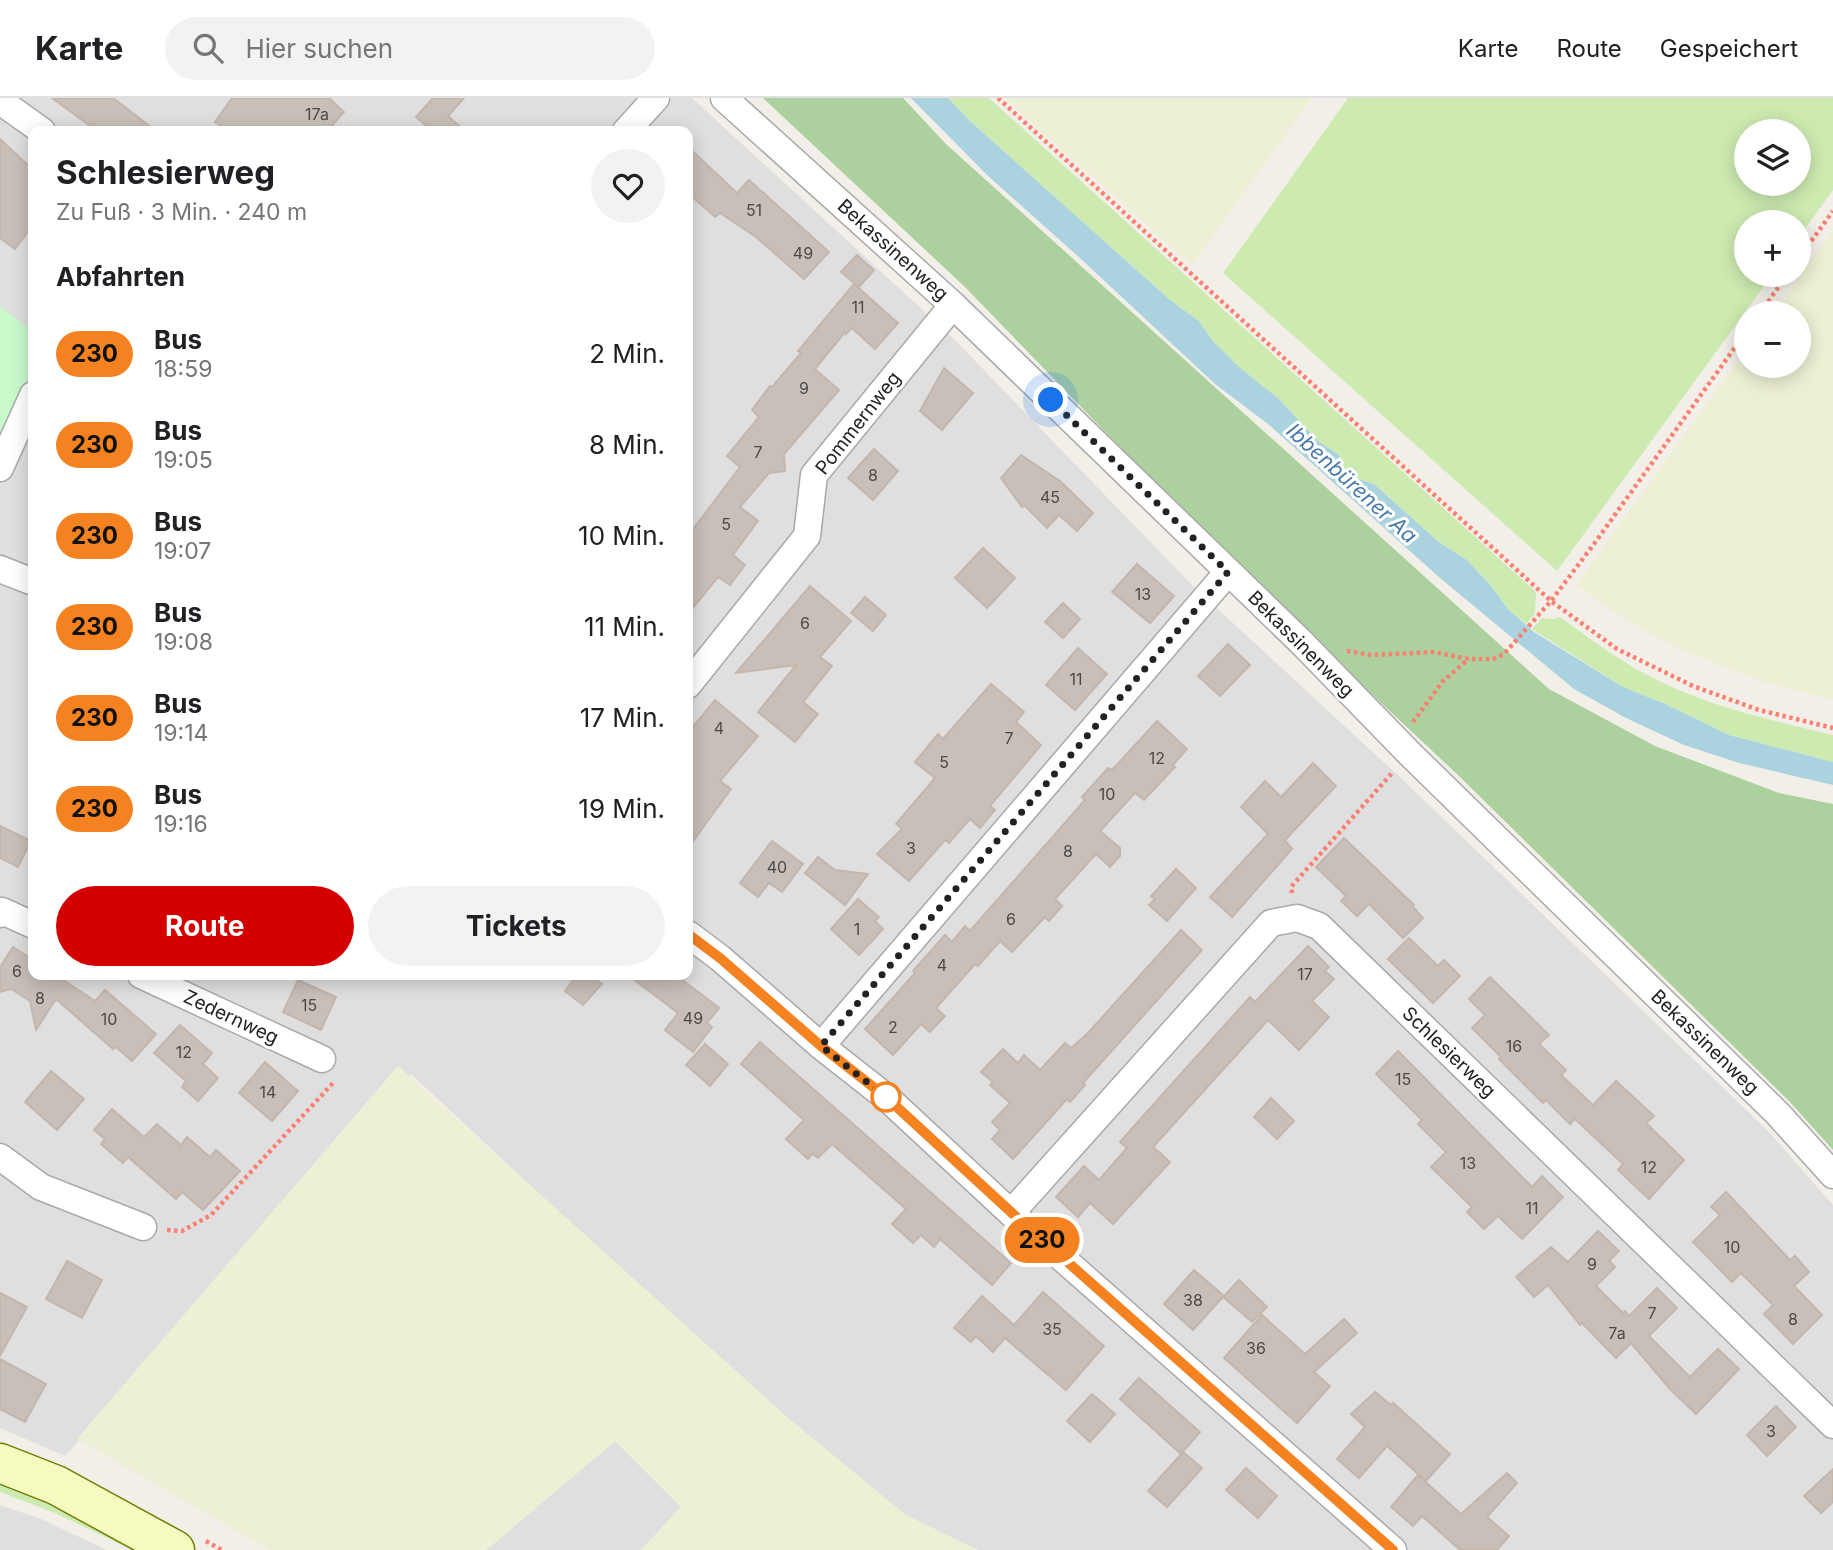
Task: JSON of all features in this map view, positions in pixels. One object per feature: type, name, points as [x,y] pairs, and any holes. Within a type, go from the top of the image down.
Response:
[{"type":"main road","points":[[0,1463],[56,1485],[175,1550]]},
{"type":"street","points":[[631,126],[656,98]]},
{"type":"street","name":"Bekassinenweg","points":[[724,98],[953,305],[1301,642],[1409,753],[1778,1114],[1833,1175]]},
{"type":"street","points":[[0,101],[35,126]]},
{"type":"street","name":"Pommernweg","points":[[693,679],[807,536],[814,475],[953,305]]},
{"type":"street","points":[[0,468],[28,406]]},
{"type":"street","points":[[0,569],[28,580]]},
{"type":"street","points":[[821,1046],[1228,572]]},
{"type":"street","points":[[0,914],[2,911],[28,923]]},
{"type":"street","points":[[1012,1213],[1271,923],[1297,918]]},
{"type":"street","name":"Schlesierweg","points":[[1297,918],[1319,926],[1833,1424]]},
{"type":"street","points":[[693,938],[886,1097],[1012,1213],[1393,1550]]},
{"type":"street","name":"Zedernweg","points":[[152,980],[322,1059]]},
{"type":"street","points":[[0,1157],[41,1188],[143,1227]]},
{"type":"path","points":[[998,98],[1551,601],[1617,649],[1693,686],[1759,710],[1833,728]]},
{"type":"path","points":[[1811,241],[1833,211]]},
{"type":"path","points":[[1301,642],[1371,655],[1433,652],[1469,659],[1493,659],[1504,654],[1551,601],[1734,349]]},
{"type":"path","points":[[1297,918],[1291,887],[1409,753],[1412,723],[1443,681],[1469,659]]},
{"type":"path","points":[[143,1227],[183,1231],[211,1215],[336,1080],[322,1059]]},
{"type":"shaded area","points":[[0,98],[692,98],[950,335],[1193,586],[1404,781],[1767,1130],[1833,1205],[1833,1550],[968,1550],[906,1520],[768,1408],[411,1074],[65,1456],[0,1428]]},
{"type":"shaded area","points":[[615,1441],[681,1507],[641,1550],[486,1550]]},
{"type":"shaded area","points":[[0,1505],[41,1519],[107,1550],[0,1550]]},
{"type":"green space","points":[[763,98],[903,98],[946,144],[1549,689],[1655,746],[1779,793],[1833,804],[1833,1150],[1790,1102],[1460,777],[1233,564],[966,288]]},
{"type":"green space","points":[[948,98],[989,98],[1536,592],[1535,613],[1526,624],[1507,608],[1467,560],[1440,543],[1374,484],[1352,477],[1345,471],[1338,454],[1319,442],[1279,399],[1239,367],[1212,340],[1199,321],[1170,300],[970,121]]},
{"type":"green space","points":[[1004,98],[1312,98],[1192,265]]},
{"type":"green space","points":[[1348,98],[1833,98],[1833,190],[1811,220],[1811,210],[1734,210],[1734,287],[1763,287],[1753,301],[1734,301],[1734,327],[1557,571],[1223,273]]},
{"type":"green space","points":[[1833,230],[1833,699],[1764,682],[1679,649],[1625,619],[1576,585],[1734,366],[1734,378],[1811,378],[1811,301],[1782,301],[1792,287],[1811,287],[1811,260]]},
{"type":"green space","points":[[0,307],[28,327],[28,377],[0,433]]},
{"type":"green space","points":[[1560,617],[1626,663],[1671,687],[1739,711],[1833,735],[1833,762],[1729,735],[1623,687],[1532,629],[1542,618]]},
{"type":"green space","points":[[398,1066],[788,1418],[906,1515],[978,1550],[641,1550],[681,1507],[615,1441],[486,1550],[270,1550],[77,1439]]},
{"type":"green space","points":[[0,1482],[58,1506],[146,1550],[132,1550],[55,1513],[0,1492]]},
{"type":"water","name":"Ibbenbürener Aa","points":[[911,98],[948,98],[970,121],[1170,300],[1199,321],[1212,340],[1239,367],[1279,399],[1319,442],[1338,454],[1345,471],[1352,477],[1374,484],[1440,543],[1467,560],[1507,608],[1534,632],[1623,687],[1729,735],[1833,762],[1833,785],[1739,763],[1684,745],[1626,718],[1574,689],[1440,578],[1268,424],[1215,384],[987,175]]},
{"type":"building","points":[[52,98],[113,98],[149,126],[90,126]]},
{"type":"building","points":[[232,98],[329,98],[344,112],[331,126],[221,126],[215,122]]},
{"type":"building","points":[[433,98],[464,98],[448,116],[459,126],[426,126],[416,117]]},
{"type":"building","points":[[0,139],[28,165],[28,232],[15,249],[0,238]]},
{"type":"building","points":[[693,152],[737,193],[749,180],[829,252],[804,279],[756,237],[720,213],[715,217],[693,197]]},
{"type":"building","points":[[857,255],[874,270],[859,287],[841,272]]},
{"type":"building","points":[[854,284],[898,323],[875,349],[852,328],[846,334],[845,332],[815,369],[839,390],[784,454],[785,471],[769,473],[740,507],[758,521],[733,555],[745,565],[730,585],[718,577],[693,608],[693,529],[740,467],[727,456],[759,417],[752,410],[801,353],[798,351]]},
{"type":"building","points":[[944,368],[973,393],[942,430],[920,411]]},
{"type":"building","points":[[874,449],[898,471],[873,500],[848,478]]},
{"type":"building","points":[[1021,455],[1060,481],[1093,513],[1077,531],[1059,515],[1047,528],[1024,505],[1022,507],[1001,478]]},
{"type":"building","points":[[983,548],[1015,578],[987,608],[955,578]]},
{"type":"building","points":[[1137,564],[1174,596],[1150,623],[1112,592]]},
{"type":"building","points":[[810,586],[851,621],[820,657],[832,666],[803,702],[818,714],[795,742],[758,712],[796,665],[736,673]]},
{"type":"building","points":[[865,597],[886,615],[873,631],[851,613]]},
{"type":"building","points":[[1063,603],[1080,619],[1063,638],[1045,622]]},
{"type":"building","points":[[1228,644],[1250,665],[1220,696],[1198,676]]},
{"type":"building","points":[[1078,648],[1107,674],[1075,710],[1046,685]]},
{"type":"building","points":[[991,684],[1024,712],[1016,722],[1041,745],[990,806],[995,810],[980,828],[970,819],[949,843],[945,840],[909,881],[877,854],[902,829],[896,824],[935,778],[915,762],[938,734],[943,739]]},
{"type":"building","points":[[715,700],[758,736],[720,781],[731,789],[693,841],[693,727]]},
{"type":"building","points":[[1157,721],[1187,749],[1173,765],[1175,767],[1144,800],[1135,793],[1100,831],[1120,848],[1120,856],[1110,867],[1096,854],[1055,899],[1062,906],[1049,921],[1045,917],[1012,952],[1000,941],[978,966],[975,964],[936,1008],[945,1016],[930,1032],[921,1024],[893,1055],[865,1029],[945,935],[952,942],[965,926],[970,931],[1085,800],[1082,797],[1108,768],[1112,770]]},
{"type":"building","points":[[1313,763],[1336,786],[1285,840],[1292,849],[1232,917],[1210,897],[1268,834],[1241,807],[1265,781],[1281,797]]},
{"type":"building","points":[[0,826],[28,840],[28,847],[18,867],[0,858]]},
{"type":"building","points":[[1344,838],[1414,905],[1423,918],[1403,938],[1369,904],[1357,916],[1341,901],[1346,896],[1316,867]]},
{"type":"building","points":[[772,841],[803,864],[782,892],[769,883],[758,897],[740,883]]},
{"type":"building","points":[[818,857],[835,870],[868,874],[845,905],[805,873]]},
{"type":"building","points":[[1176,869],[1196,888],[1167,921],[1149,905],[1155,899],[1151,896]]},
{"type":"building","points":[[858,899],[879,917],[875,921],[883,929],[859,955],[831,929]]},
{"type":"building","points":[[1181,930],[1202,950],[1083,1083],[1085,1085],[1070,1102],[1067,1099],[1013,1159],[992,1139],[1000,1130],[992,1122],[1010,1103],[990,1085],[993,1082],[981,1072],[1003,1049],[1018,1063],[1024,1055],[1040,1070],[1065,1043],[1071,1048],[1087,1034]]},
{"type":"building","points":[[1409,938],[1438,966],[1444,960],[1460,976],[1433,1003],[1388,959]]},
{"type":"building","points":[[1308,946],[1329,967],[1325,971],[1334,979],[1312,1001],[1329,1017],[1299,1050],[1268,1020],[1153,1147],[1170,1162],[1113,1224],[1090,1203],[1078,1217],[1056,1197],[1084,1166],[1099,1180],[1127,1148],[1120,1142],[1161,1096],[1250,997],[1255,1002]]},
{"type":"building","points":[[13,947],[28,957],[28,980],[64,980],[95,1001],[105,990],[156,1034],[132,1061],[116,1047],[113,1049],[56,999],[36,1030],[30,1001],[11,989],[0,992],[0,967]]},
{"type":"building","points":[[1490,977],[1549,1035],[1539,1044],[1566,1070],[1561,1075],[1593,1105],[1616,1081],[1654,1116],[1646,1123],[1684,1160],[1649,1199],[1618,1170],[1623,1164],[1575,1119],[1570,1124],[1546,1100],[1543,1103],[1472,1028],[1485,1015],[1469,999]]},
{"type":"building","points":[[298,980],[336,997],[321,1030],[283,1012]]},
{"type":"building","points":[[573,980],[596,980],[602,984],[583,1005],[565,991]]},
{"type":"building","points":[[635,980],[683,980],[719,1008],[707,1023],[712,1027],[693,1052],[665,1030],[678,1013]]},
{"type":"building","points":[[180,1025],[212,1053],[203,1064],[218,1078],[198,1101],[182,1087],[186,1081],[154,1053]]},
{"type":"building","points":[[760,1042],[1011,1263],[992,1285],[940,1239],[934,1247],[921,1235],[913,1243],[892,1224],[906,1209],[832,1144],[818,1158],[812,1154],[808,1159],[786,1139],[804,1120],[741,1064]]},
{"type":"building","points":[[705,1044],[728,1064],[710,1086],[686,1065]]},
{"type":"building","points":[[1398,1051],[1532,1187],[1542,1176],[1563,1197],[1522,1239],[1498,1216],[1484,1229],[1467,1212],[1472,1207],[1431,1167],[1446,1152],[1418,1124],[1422,1120],[1376,1074]]},
{"type":"building","points":[[265,1062],[298,1091],[272,1121],[239,1093]]},
{"type":"building","points":[[51,1071],[84,1099],[57,1130],[25,1102]]},
{"type":"building","points":[[1271,1098],[1294,1121],[1277,1139],[1254,1117]]},
{"type":"building","points":[[112,1109],[144,1137],[157,1124],[181,1145],[187,1137],[210,1157],[216,1150],[240,1171],[203,1210],[182,1192],[176,1199],[128,1157],[123,1163],[101,1144],[105,1139],[94,1130]]},
{"type":"building","points":[[1726,1192],[1790,1260],[1795,1256],[1809,1272],[1794,1286],[1822,1315],[1793,1344],[1764,1314],[1773,1305],[1741,1273],[1732,1282],[1693,1242],[1720,1215],[1711,1207]]},
{"type":"building","points":[[1598,1231],[1619,1251],[1609,1261],[1615,1267],[1596,1286],[1623,1313],[1625,1311],[1629,1316],[1657,1288],[1677,1308],[1649,1336],[1690,1377],[1718,1349],[1739,1369],[1696,1414],[1670,1389],[1631,1343],[1616,1358],[1582,1323],[1580,1325],[1548,1285],[1534,1297],[1516,1277],[1551,1247],[1568,1262]]},
{"type":"building","points":[[67,1261],[102,1280],[82,1318],[46,1299]]},
{"type":"building","points":[[1194,1270],[1224,1296],[1239,1280],[1267,1307],[1252,1322],[1223,1297],[1193,1330],[1164,1304]]},
{"type":"building","points":[[1043,1292],[1104,1346],[1066,1390],[1005,1338],[993,1352],[976,1336],[971,1342],[954,1328],[982,1296],[1014,1325]]},
{"type":"building","points":[[0,1293],[27,1307],[0,1356]]},
{"type":"building","points":[[1262,1315],[1305,1354],[1344,1319],[1357,1333],[1314,1372],[1330,1386],[1297,1423],[1224,1358]]},
{"type":"building","points":[[0,1359],[46,1384],[25,1422],[0,1409]]},
{"type":"building","points":[[1139,1378],[1200,1432],[1181,1454],[1120,1399]]},
{"type":"building","points":[[1375,1392],[1391,1405],[1393,1403],[1450,1454],[1426,1481],[1387,1446],[1359,1478],[1337,1459],[1365,1427],[1351,1414]]},
{"type":"building","points":[[1092,1394],[1115,1414],[1090,1442],[1067,1421]]},
{"type":"building","points":[[1776,1406],[1796,1427],[1767,1456],[1747,1435]]},
{"type":"building","points":[[1183,1452],[1202,1468],[1167,1507],[1148,1491]]},
{"type":"building","points":[[1246,1468],[1277,1496],[1258,1518],[1226,1490]]},
{"type":"building","points":[[1833,1469],[1833,1502],[1821,1513],[1804,1496]]},
{"type":"building","points":[[1507,1473],[1517,1483],[1487,1517],[1509,1536],[1497,1550],[1460,1550],[1422,1516],[1413,1526],[1391,1507],[1418,1475],[1461,1514]]},
{"type":"bus line","name":"230","points":[[693,938],[886,1097],[1012,1213],[1393,1550]]},
{"type":"route","points":[[886,1097],[821,1046],[1228,572],[1051,400]]}]
